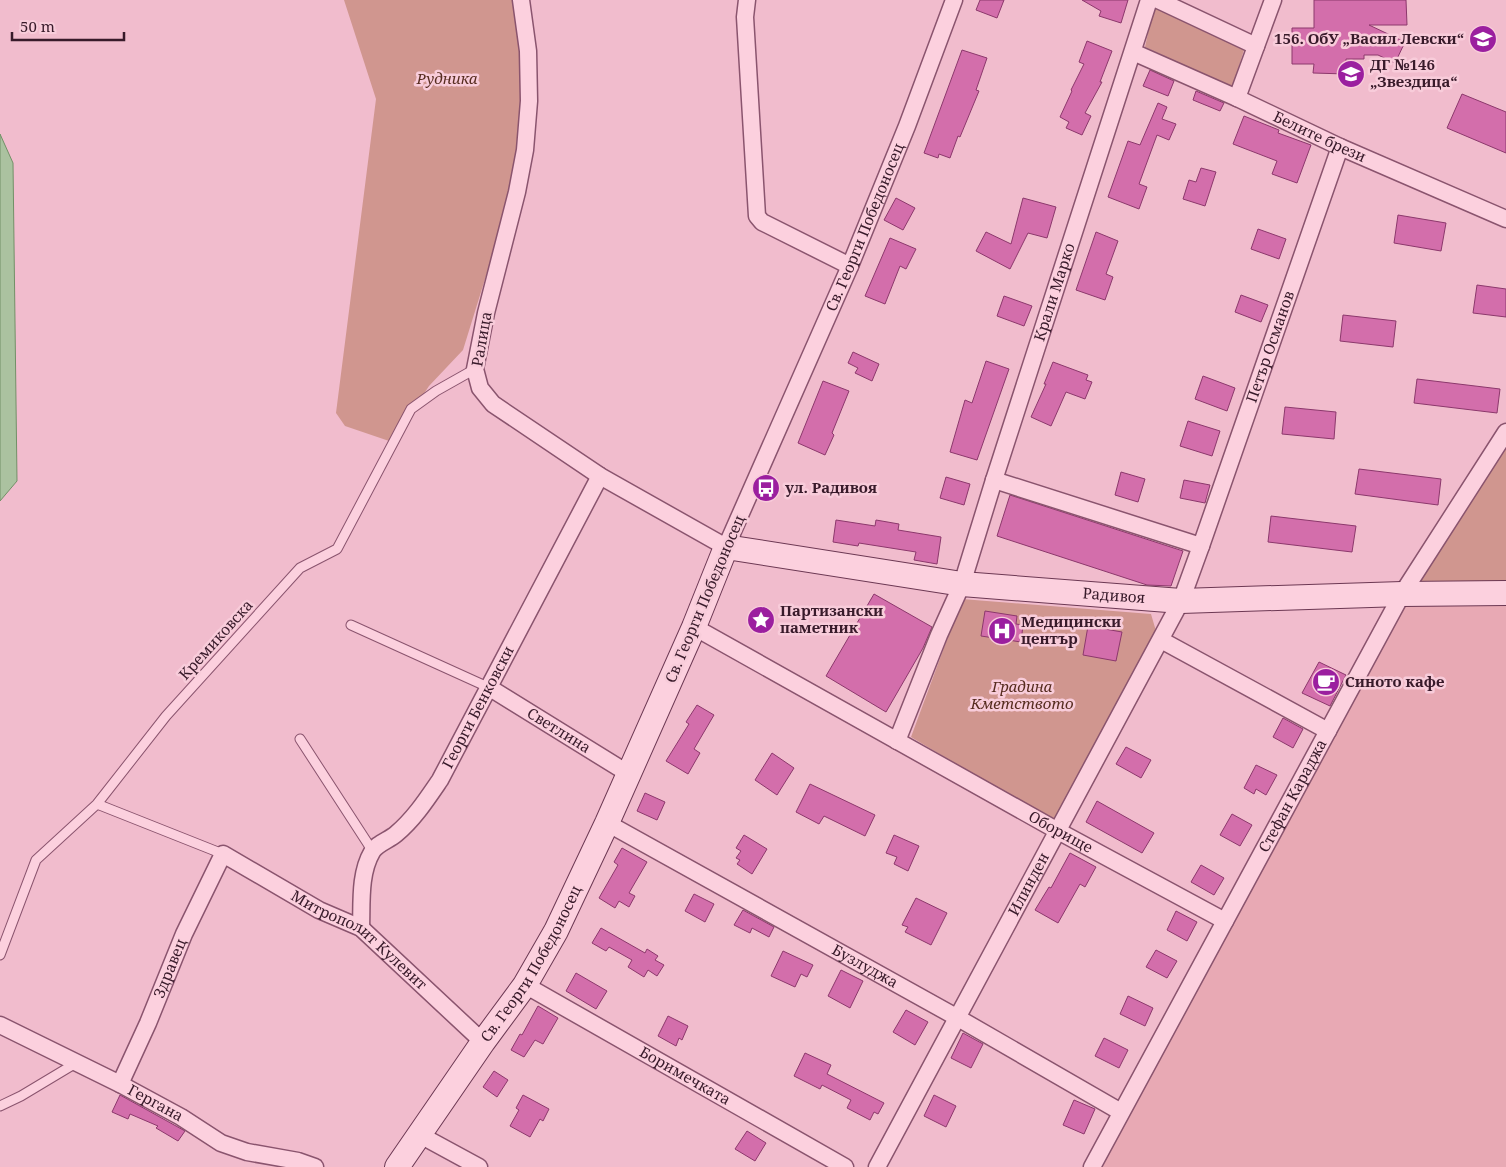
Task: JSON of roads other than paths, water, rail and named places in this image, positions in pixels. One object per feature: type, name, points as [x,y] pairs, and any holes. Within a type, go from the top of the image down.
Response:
[{"type":"street","name":"Ралица","points":[[522,0],[528,51],[530,101],[525,150],[486,313],[475,369],[480,388],[493,404],[600,476],[726,547]]},
{"type":"street","points":[[747,0],[745,17],[757,216],[762,222],[850,266]]},
{"type":"street","name":"Св. Георги Победоносец","points":[[397,1167],[483,1042],[525,986],[556,931],[607,824],[850,266],[907,126],[954,0]]},
{"type":"street","name":"Крали Марко","points":[[962,584],[1149,0]]},
{"type":"street","points":[[1158,0],[1256,46]]},
{"type":"street","points":[[1238,98],[1273,0]]},
{"type":"street","name":"Белите брези","points":[[1133,52],[1506,219]]},
{"type":"street","name":"Петър Османов","points":[[1181,601],[1340,146]]},
{"type":"street","name":"Стефан Караджа","points":[[1092,1167],[1402,594],[1506,432]]},
{"type":"street","name":"Георги Бенковски","points":[[372,850],[397,834],[420,808],[440,780],[600,476]]},
{"type":"street","points":[[994,480],[1201,546]]},
{"type":"street","name":"Радивоя","points":[[726,547],[962,584],[1181,601],[1402,594],[1506,593]]},
{"type":"street","points":[[897,741],[939,635],[962,584]]},
{"type":"street","name":"Илинден","points":[[877,1167],[1181,601]]},
{"type":"street","name":"Оборище","points":[[694,627],[1058,831],[1225,921]]},
{"type":"street","points":[[1161,640],[1328,731]]},
{"type":"street","name":"Светлина","points":[[490,688],[629,774]]},
{"type":"street","name":"Бузлуджа","points":[[607,824],[958,1018],[1121,1112]]},
{"type":"street","points":[[362,928],[364,880],[366,866],[372,850]]},
{"type":"street","name":"Митрополит Кулевит","points":[[223,854],[319,910],[362,928],[483,1042]]},
{"type":"street","name":"Здравец","points":[[120,1084],[148,1023],[184,934],[223,854]]},
{"type":"street","name":"Боримечката","points":[[525,986],[845,1167]]},
{"type":"street","name":"Гергана","points":[[0,1025],[120,1084],[181,1117],[221,1143],[247,1152],[298,1161],[314,1167]]},
{"type":"street","points":[[420,1134],[479,1167]]},
{"type":"lane","name":"Кремиковска","points":[[0,955],[36,860],[97,804],[166,716],[300,568],[337,549],[411,409],[436,391],[475,369]]},
{"type":"lane","points":[[351,625],[490,688]]},
{"type":"lane","points":[[300,739],[372,850]]},
{"type":"lane","points":[[97,804],[223,854]]},
{"type":"lane","points":[[0,1106],[22,1096],[76,1062]]},
{"type":"place","name":"156. ОбУ „Васил Левски“","points":[[1483,39]]},
{"type":"place","name":"ДГ №146 „Звездица“","points":[[1351,74]]},
{"type":"place","name":"ул. Радивоя","points":[[766,488]]},
{"type":"place","name":"Партизански паметник","points":[[761,620]]},
{"type":"place","name":"Медицински център","points":[[1002,631]]},
{"type":"place","name":"Синото кафе","points":[[1326,682]]},
{"type":"park label","name":"Рудника","points":[[447,79]]},
{"type":"park label","name":"Градина Кметството","points":[[1022,696]]}]
